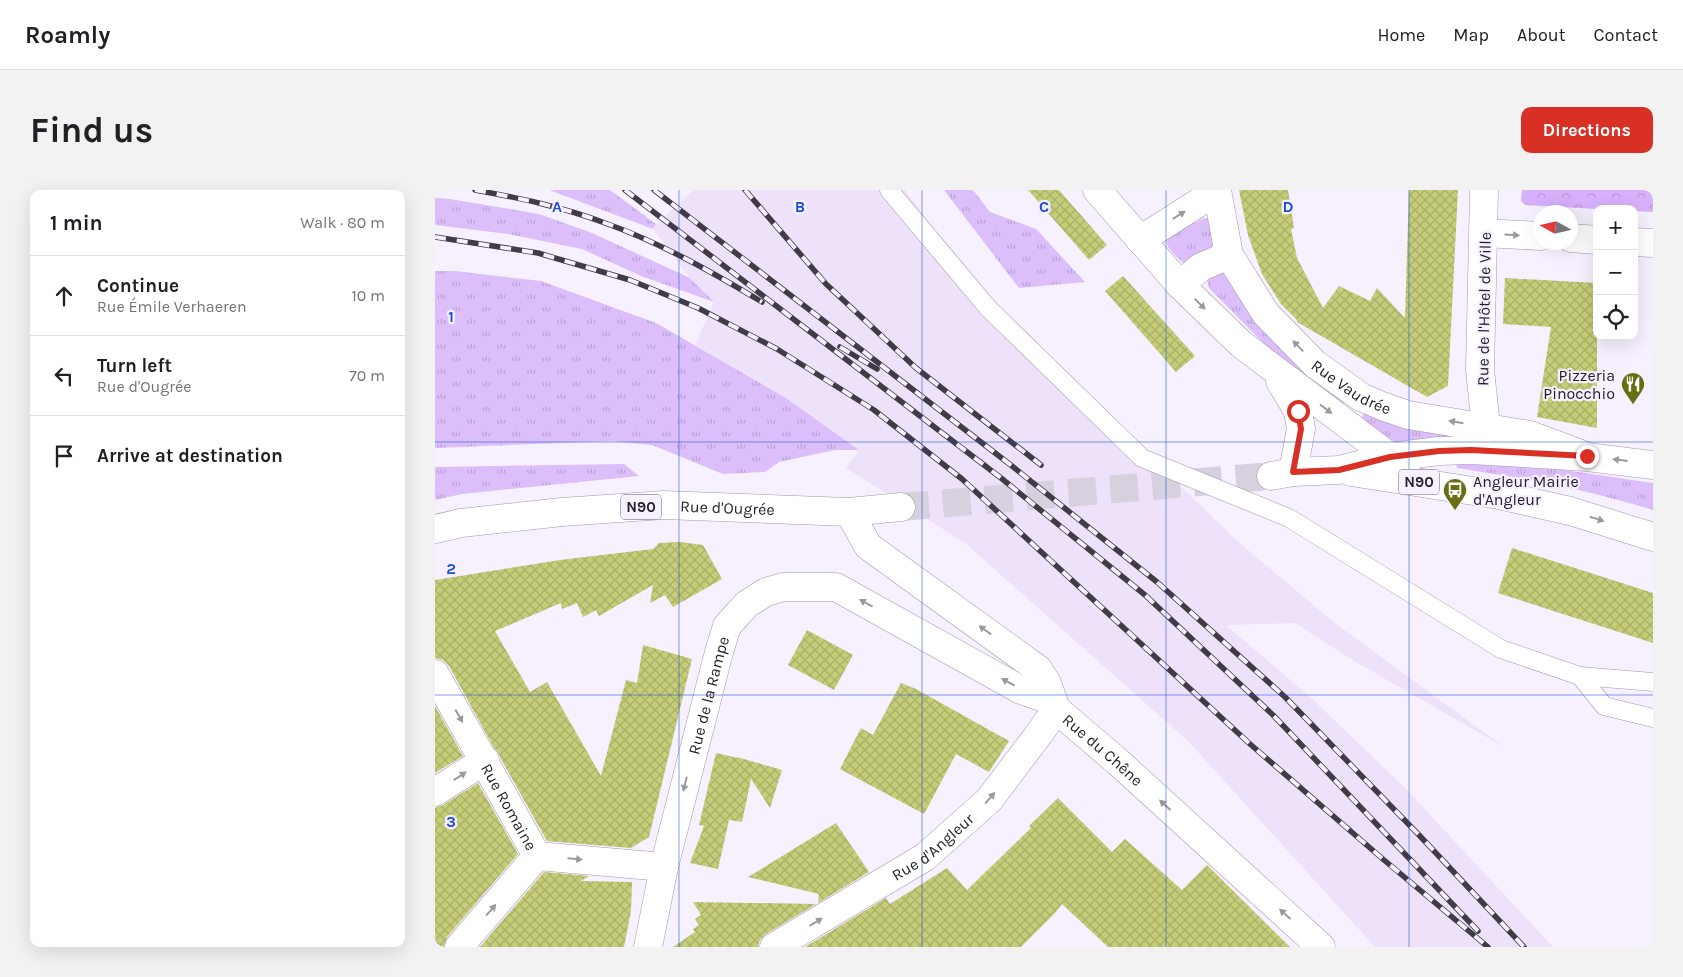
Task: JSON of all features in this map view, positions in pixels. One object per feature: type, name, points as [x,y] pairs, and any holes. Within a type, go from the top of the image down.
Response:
[{"type":"street","points":[[1097,190],[1180,285],[1241,344],[1390,457],[1443,486]]},
{"type":"street","points":[[1140,240],[1217,190]]},
{"type":"street","name":"Rue Vaudrée","points":[[1217,190],[1229,255],[1266,314],[1315,364],[1361,397],[1408,415],[1530,435],[1587,456]]},
{"type":"street","name":"Rue de l'Hôtel de Ville","points":[[1485,190],[1480,370],[1486,427]]},
{"type":"street","points":[[1484,233],[1533,236]]},
{"type":"street","points":[[1578,239],[1593,240]]},
{"type":"street","points":[[1638,242],[1653,243]]},
{"type":"street","points":[[1180,285],[1201,267],[1229,255]]},
{"type":"street","name":"N90","points":[[1273,369],[1298,411],[1301,429],[1282,474],[1339,470],[1390,457],[1439,451],[1471,450],[1587,456],[1653,465]]},
{"type":"street","name":"N90","points":[[1339,470],[1499,495],[1570,511],[1653,537]]},
{"type":"street","name":"Rue d'Ougrée","points":[[435,529],[461,523],[562,512],[664,506],[849,512],[901,507]]},
{"type":"street","name":"Rue du Chêne","points":[[849,512],[868,546],[1038,669],[1047,683],[1054,705],[1321,947]]},
{"type":"street","name":"Rue de la Rampe","points":[[648,947],[664,866],[716,661],[727,626],[747,604],[766,592],[783,587],[836,587],[1021,690],[1054,705]]},
{"type":"street","name":"Rue Romaine","points":[[435,674],[485,760],[537,856],[664,866]]},
{"type":"street","name":"Rue d'Angleur","points":[[774,947],[925,858],[989,800],[1042,730],[1054,705]]},
{"type":"street","points":[[435,792],[485,760]]},
{"type":"street","points":[[459,947],[537,856]]},
{"type":"lane","points":[[889,190],[987,308],[1141,458],[1289,518],[1501,649],[1579,676],[1653,682]]},
{"type":"lane","points":[[1579,676],[1604,706],[1653,718]]},
{"type":"shaded area","points":[[694,190],[905,190],[929,222],[997,303],[1235,539],[1336,624],[1504,747],[1354,661],[1295,623],[1226,625],[1307,694],[1406,789],[1553,947],[1375,947],[1188,741],[965,543],[846,468],[859,450],[786,398],[695,345],[714,302],[690,278],[653,229],[656,224]]},
{"type":"green space","points":[[549,190],[610,190],[656,224],[653,229]]},
{"type":"green space","points":[[944,190],[973,190],[990,212],[1036,229],[1085,282],[1019,288]]},
{"type":"green space","points":[[1522,190],[1653,190],[1653,212],[1638,211],[1638,205],[1593,205],[1593,209],[1578,208],[1578,205],[1525,205],[1521,201]]},
{"type":"green space","points":[[435,198],[539,214],[592,233],[690,278],[714,302],[641,276],[582,249],[508,234],[435,225]]},
{"type":"green space","points":[[1204,218],[1209,218],[1218,244],[1185,265],[1172,253],[1167,237]]},
{"type":"green space","points":[[1222,269],[1348,397],[1340,409],[1298,378],[1209,288],[1206,275]]},
{"type":"green space","points":[[435,271],[455,271],[541,281],[656,323],[786,398],[859,450],[835,450],[779,462],[765,472],[723,474],[652,445],[611,441],[435,448]]},
{"type":"green space","points":[[1366,410],[1467,438],[1399,443],[1386,438],[1359,422]]},
{"type":"green space","points":[[1456,462],[1564,470],[1653,483],[1653,510],[1605,496],[1556,485],[1457,468]]},
{"type":"green space","points":[[624,464],[639,476],[462,494],[435,500],[435,467]]},
{"type":"building","points":[[1028,190],[1059,190],[1107,245],[1089,260]]},
{"type":"building","points":[[1239,190],[1288,190],[1294,228],[1291,229],[1297,258],[1323,308],[1339,286],[1370,301],[1377,288],[1405,318],[1409,190],[1458,190],[1448,386],[1427,397],[1297,322],[1281,304],[1262,274],[1248,235]]},
{"type":"building","points":[[1123,276],[1195,356],[1176,372],[1105,291]]},
{"type":"building","points":[[1505,278],[1593,283],[1593,340],[1597,340],[1597,428],[1537,417],[1551,327],[1503,324]]},
{"type":"building","points":[[680,542],[703,545],[722,579],[673,607],[665,595],[650,603],[653,585],[599,616],[596,610],[583,617],[577,603],[562,609],[561,603],[495,631],[530,692],[547,682],[601,776],[626,680],[637,683],[643,645],[692,659],[649,837],[631,848],[547,841],[449,666],[443,660],[435,658],[435,580],[560,560],[653,549],[659,543]]},
{"type":"building","points":[[1512,548],[1653,593],[1653,643],[1498,593]]},
{"type":"building","points":[[807,630],[853,655],[834,690],[788,665]]},
{"type":"building","points":[[901,683],[916,689],[1009,741],[989,772],[956,754],[924,814],[840,769],[861,728],[873,735]]},
{"type":"building","points":[[435,706],[463,756],[435,773]]},
{"type":"building","points":[[716,753],[782,770],[770,808],[751,779],[742,822],[729,820],[718,869],[690,863],[704,826],[699,825]]},
{"type":"building","points":[[478,783],[518,854],[447,937],[444,947],[435,947],[435,808]]},
{"type":"building","points":[[1058,798],[1112,852],[1125,839],[1182,890],[1207,865],[1290,947],[1108,947],[1062,904],[1021,947],[805,947],[886,898],[890,904],[947,868],[967,890],[1031,828],[1029,826]]},
{"type":"building","points":[[836,823],[869,872],[818,903],[819,894],[748,877]]},
{"type":"building","points":[[544,872],[589,876],[581,881],[632,882],[631,911],[624,947],[480,947]]},
{"type":"building","points":[[693,902],[816,904],[766,934],[760,940],[758,947],[673,947],[695,932],[693,929],[699,925],[695,919],[701,915]]},
{"type":"tunnel","points":[[901,507],[1271,476]]},
{"type":"railway","points":[[475,190],[557,208],[589,217],[626,231],[686,259],[762,302]]},
{"type":"railway","points":[[625,190],[1001,478],[1145,595],[1273,715],[1478,931]]},
{"type":"railway","points":[[654,190],[1012,466],[1157,582],[1285,697],[1524,947]]},
{"type":"railway","points":[[745,190],[826,284],[916,368],[1041,465]]},
{"type":"railway","points":[[435,237],[538,253],[630,280],[698,308],[777,349],[874,410],[962,479],[1250,744],[1488,947]]},
{"type":"railway","points":[[840,347],[877,369]]},
{"type":"place","name":"Pizzeria Pinocchio","points":[[1633,405]]},
{"type":"place","name":"Angleur Mairie d'Angleur","points":[[1455,511]]},
{"type":"route","points":[[1298,411],[1301,429],[1293,472],[1339,470],[1390,457],[1439,451],[1471,450],[1587,456]]}]
